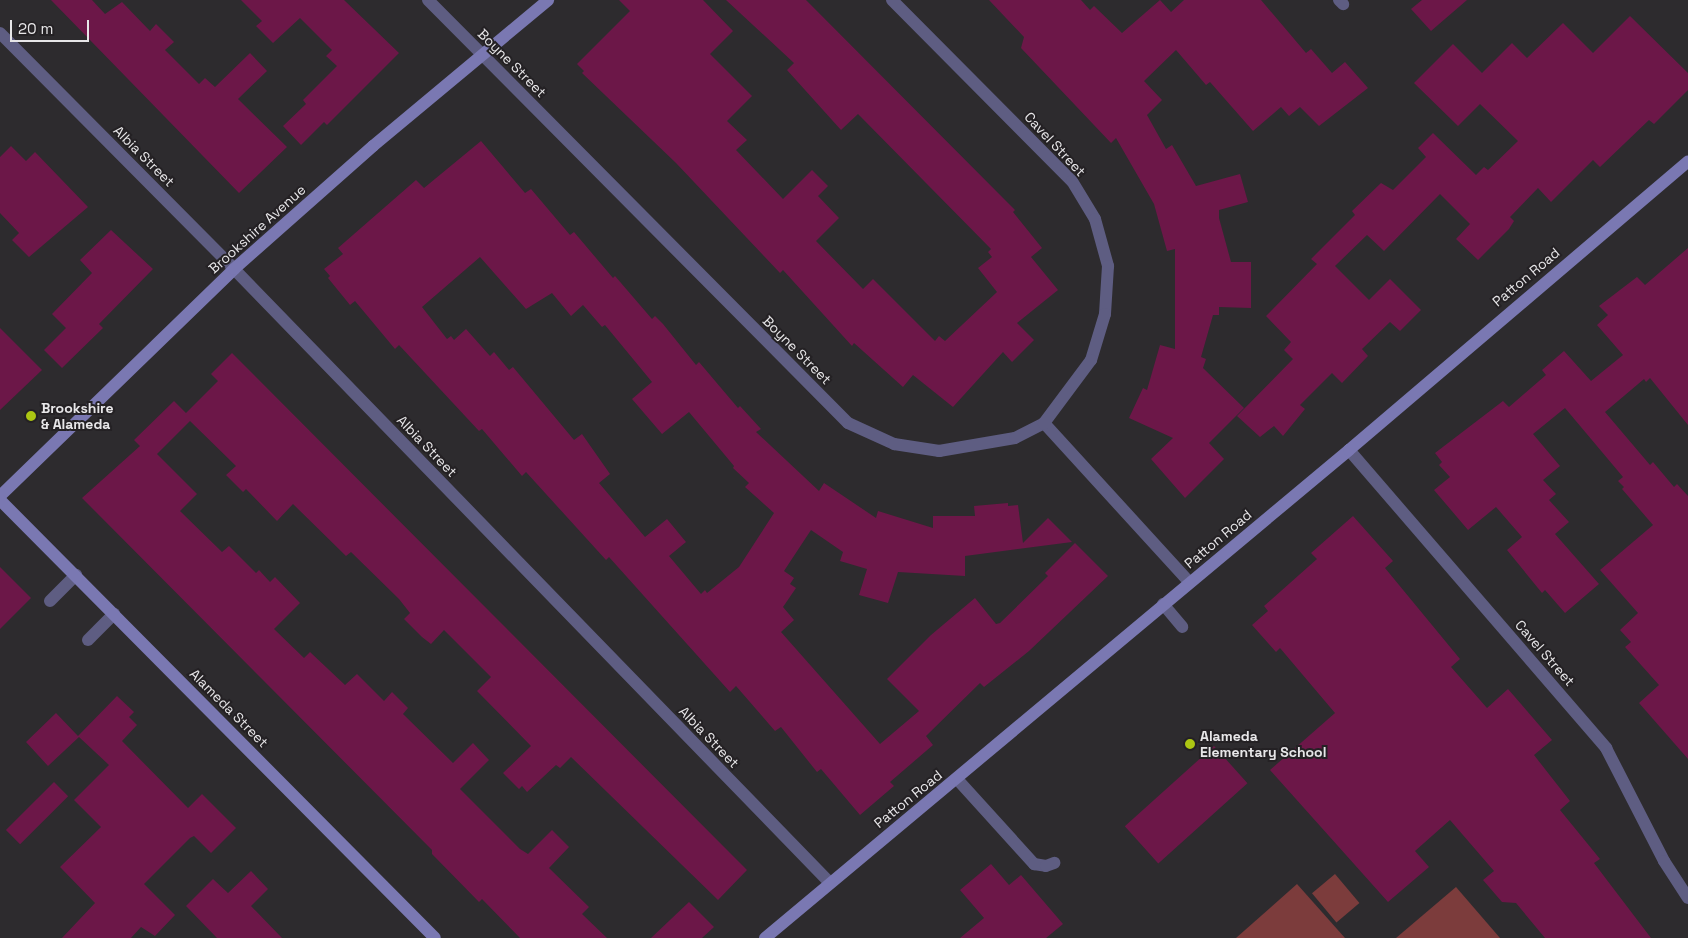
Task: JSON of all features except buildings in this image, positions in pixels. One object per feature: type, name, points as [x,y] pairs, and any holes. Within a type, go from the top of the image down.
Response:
[{"type":"street","name":"Boyne Street","points":[[428,0],[848,423],[894,444],[939,451],[1014,438],[1044,423]]},
{"type":"street","name":"Brookshire Avenue","points":[[0,496],[234,269],[373,146],[548,0]]},
{"type":"street","name":"Cavel Street","points":[[892,0],[1072,181],[1095,219],[1108,266],[1105,314],[1091,360],[1044,423]]},
{"type":"street","name":"Albia Street","points":[[0,33],[234,269],[829,882]]},
{"type":"street","name":"Patton Road","points":[[765,938],[829,882],[957,779],[1189,582],[1349,450],[1688,160]]},
{"type":"street","points":[[1044,423],[1189,582]]},
{"type":"street","name":"Cavel Street","points":[[1349,450],[1606,748],[1664,861],[1688,898]]},
{"type":"street","name":"Alameda Street","points":[[0,500],[435,938]]},
{"type":"street","points":[[50,601],[76,575]]},
{"type":"street","points":[[1163,604],[1182,627]]},
{"type":"street","points":[[88,640],[114,614]]},
{"type":"street","points":[[957,779],[1034,864],[1046,866],[1054,863]]},
{"type":"shaded area","points":[[1335,874],[1359,903],[1336,922],[1312,893]]},
{"type":"shaded area","points":[[1297,884],[1345,938],[1236,938]]},
{"type":"shaded area","points":[[1456,887],[1500,938],[1396,938]]},
{"type":"place","name":"Brookshire & Alameda","points":[[31,416]]},
{"type":"place","name":"Alameda Elementary School","points":[[1190,744]]}]
